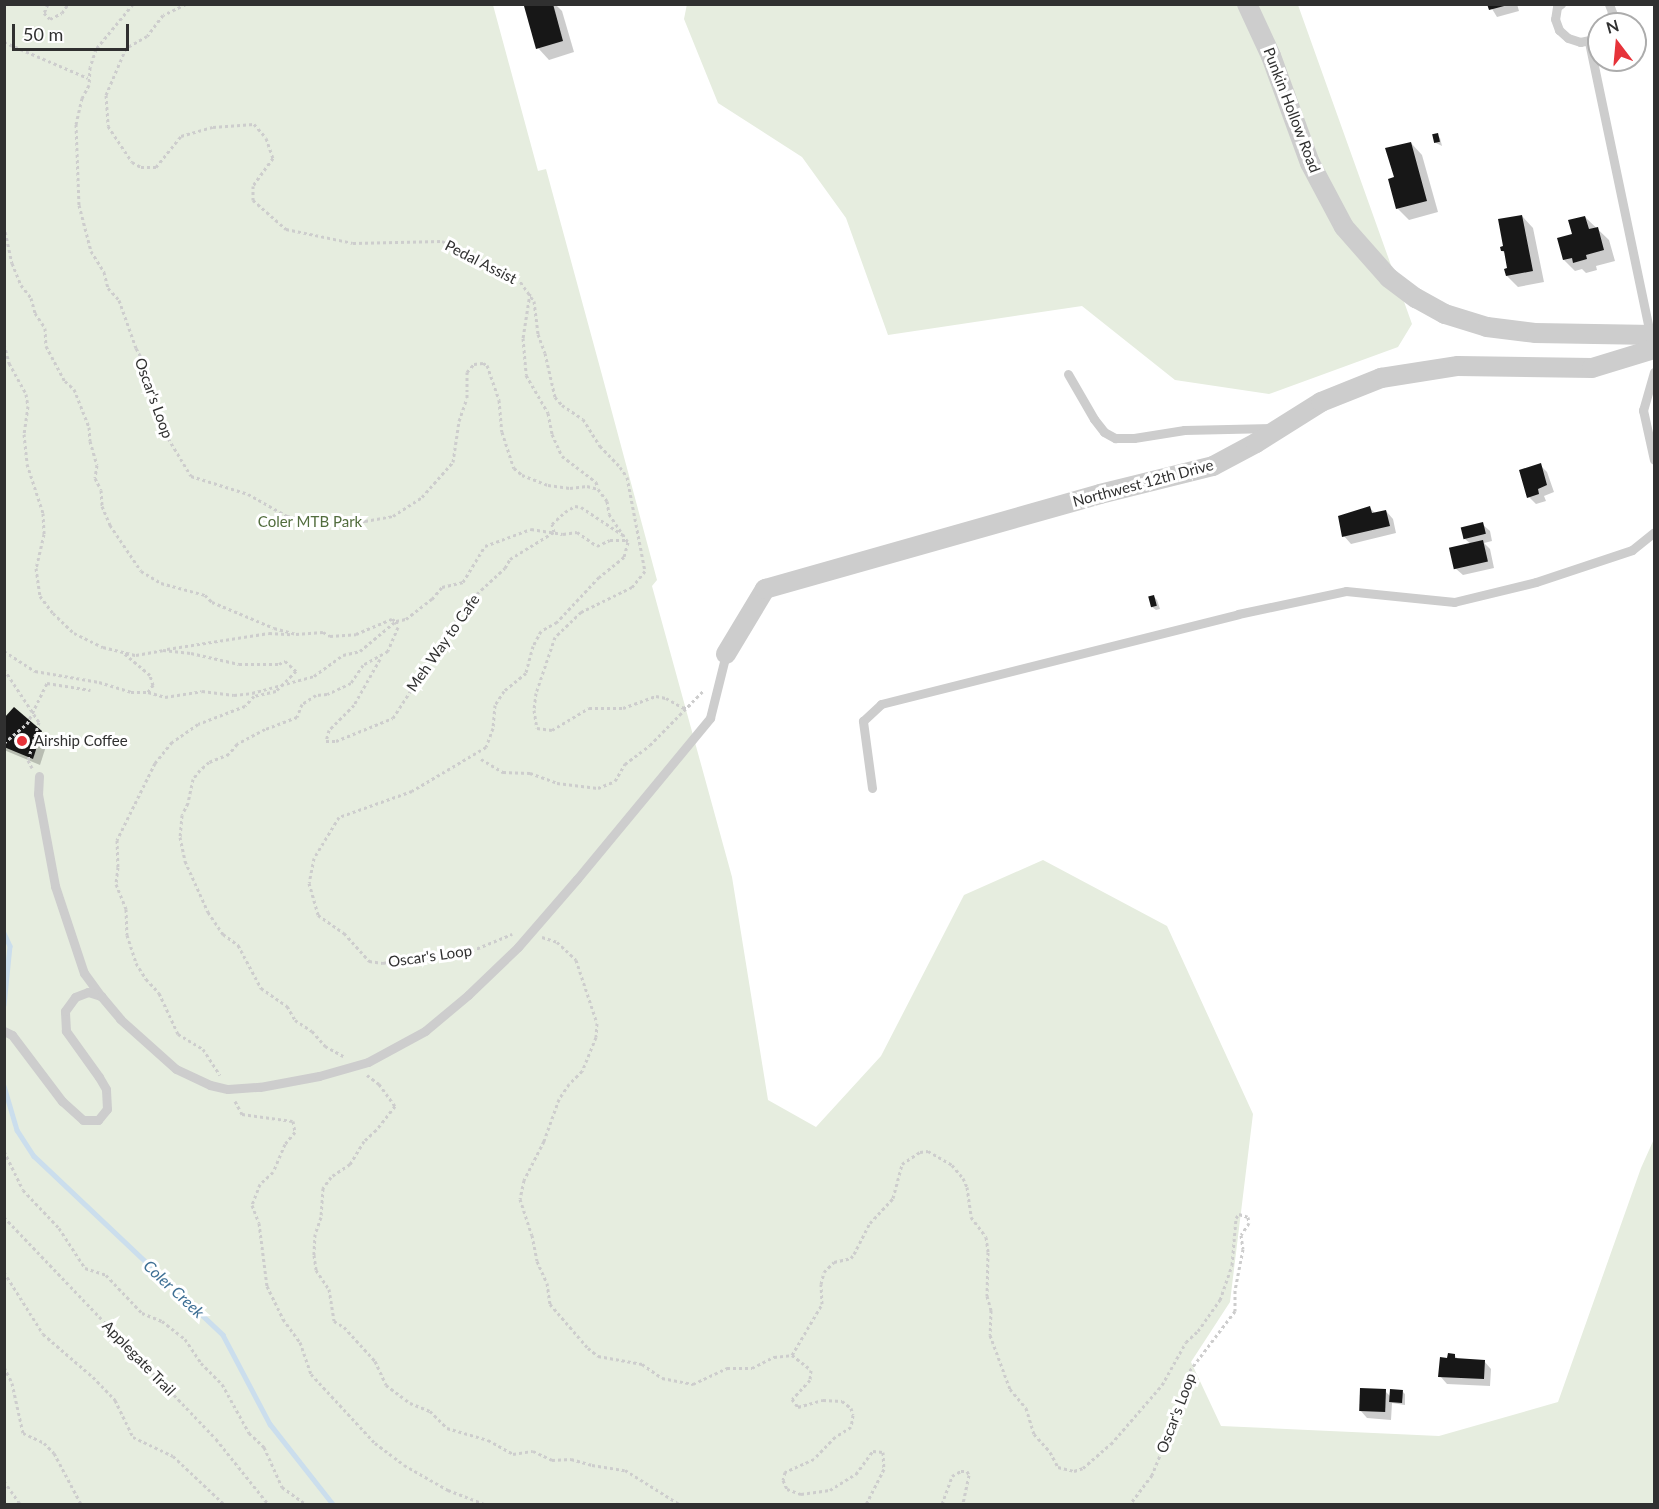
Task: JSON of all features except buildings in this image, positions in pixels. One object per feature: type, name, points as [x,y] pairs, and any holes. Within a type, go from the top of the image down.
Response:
[{"type":"street","name":"Punkin Hollow Road","points":[[1247,4],[1271,56],[1310,163],[1344,227],[1389,278],[1416,298],[1445,314],[1487,327],[1535,333],[1653,339]]},
{"type":"street","name":"Northwest 12th Drive","points":[[726,654],[765,589],[1100,494],[1213,466],[1241,453],[1321,402],[1381,378],[1415,371],[1499,365],[1592,368],[1653,339]]},
{"type":"lane","points":[[1561,4],[1557,8],[1555,20],[1559,30],[1568,38],[1587,42]]},
{"type":"lane","points":[[1595,72],[1653,339]]},
{"type":"lane","points":[[1654,372],[1643,410],[1654,460]]},
{"type":"lane","points":[[1068,374],[1094,419],[1104,432],[1115,438],[1134,438],[1184,430],[1280,428]]},
{"type":"lane","points":[[872,788],[863,721],[881,704],[1238,614],[1346,591],[1454,602],[1536,582],[1632,550],[1654,532]]},
{"type":"lane","points":[[39,777],[38,794],[55,886],[84,973],[120,1018],[176,1069],[210,1085],[228,1089],[260,1087],[319,1076],[368,1062],[425,1030],[483,981],[528,934],[635,812],[667,768],[710,718],[726,654]]},
{"type":"lane","points":[[4,1031],[12,1035],[62,1101],[82,1120],[98,1120],[107,1109],[106,1089],[66,1031],[64,1011],[75,998],[88,992],[101,996]]},
{"type":"path","points":[[48,4],[44,13],[51,19],[62,13],[68,4]]},
{"type":"path","name":"Oscar's Loop","points":[[133,4],[96,49],[76,124],[81,218],[91,251],[104,272],[108,288],[119,300],[136,348],[146,366],[165,433],[191,476],[248,494],[287,516],[315,522],[365,521],[393,516],[422,497],[453,462],[459,421],[467,398],[467,372],[478,363],[487,365],[499,400],[502,432],[514,468],[522,475],[548,485],[570,488],[587,486],[598,489]]},
{"type":"path","name":"Pedal Assist","points":[[186,4],[163,15],[147,36],[126,48],[106,95],[108,126],[132,162],[141,167],[156,167],[181,136],[213,127],[254,124],[266,138],[273,158],[253,186],[253,200],[286,229],[353,243],[442,241],[517,277],[530,291],[555,397],[561,405],[583,419],[600,446],[627,477],[646,567],[632,587],[581,612],[555,637],[536,693],[536,725],[540,730],[552,730],[589,708],[622,708],[656,696],[666,698],[683,708],[690,705]]},
{"type":"path","points":[[4,42],[89,78]]},
{"type":"path","points":[[4,226],[12,262],[21,285],[31,298],[34,313],[45,328],[46,346],[65,381],[74,389],[89,427],[90,441],[97,465],[95,478],[101,490],[102,506],[110,525],[141,571],[161,583],[205,595],[212,602],[274,628],[296,634]]},
{"type":"path","points":[[530,291],[523,338],[526,375],[548,413],[552,434],[562,456],[596,482],[607,501],[609,514],[628,542]]},
{"type":"path","points":[[4,344],[9,363],[26,394],[28,406],[24,434],[27,464],[43,513],[44,534],[36,568],[40,596],[74,633],[103,647],[136,655],[269,633],[323,632],[330,636],[356,634],[392,619],[396,621],[406,619],[432,599],[442,587],[463,582],[485,546],[531,529],[563,534],[577,532],[597,546],[610,540],[625,538],[628,542]]},
{"type":"path","name":"Meh Way to Cafe","points":[[380,657],[354,705],[329,730],[326,741],[336,741],[393,718],[468,602],[505,568],[510,559],[554,532],[552,524],[575,506],[612,525],[628,542]]},
{"type":"path","name":"Oscar's Loop","points":[[628,542],[624,557],[599,577],[557,622],[541,632],[533,646],[526,673],[504,691],[495,705],[493,728],[486,747],[412,791],[339,817],[328,831],[313,864],[309,883],[318,915],[344,933],[369,961],[382,963],[408,957],[466,953],[506,935],[528,934],[557,942],[572,955],[582,973],[597,1023],[596,1037],[582,1071],[568,1084],[559,1099],[520,1193],[537,1261],[545,1277],[553,1311],[598,1356],[642,1364],[662,1378],[693,1384],[727,1368],[752,1368],[774,1357],[792,1354],[822,1304],[821,1284],[824,1272],[834,1262],[851,1258],[870,1222],[893,1198],[902,1164],[920,1152],[928,1150],[952,1165],[963,1178],[967,1187],[971,1217],[986,1237],[987,1296],[991,1310],[990,1335],[1010,1389],[1026,1408],[1034,1434],[1050,1452],[1058,1467],[1074,1471],[1083,1468],[1111,1444],[1162,1385],[1186,1342],[1198,1331],[1220,1300],[1232,1265],[1236,1218],[1242,1214],[1249,1220],[1241,1234],[1243,1249],[1235,1290],[1235,1311],[1188,1373],[1173,1423],[1152,1475],[1130,1504]]},
{"type":"path","points":[[396,621],[398,627],[388,651],[363,665],[351,683],[327,694],[316,695],[302,704],[297,717],[264,729],[237,744],[229,754],[209,762],[193,779],[188,803],[182,815],[180,837],[185,861],[208,912],[223,934],[238,945],[261,988],[286,1006],[295,1020],[312,1031],[325,1046],[334,1049],[379,1084],[395,1106],[364,1141],[350,1164],[332,1177],[323,1188],[321,1217],[315,1234],[316,1270],[329,1289],[334,1321],[344,1327],[375,1361],[386,1385],[410,1403],[429,1411],[447,1428],[488,1440],[513,1454],[533,1451],[552,1460],[571,1459],[625,1470],[679,1504]]},
{"type":"path","points":[[4,651],[35,672],[99,682],[131,692],[148,692],[165,697],[202,691],[252,693],[288,681],[314,676],[343,655],[360,651],[396,621]]},
{"type":"path","points":[[162,650],[191,653],[239,664],[279,664],[285,661],[296,671],[276,691],[254,696],[239,709],[198,724],[172,742],[155,763],[117,840],[116,884],[126,909],[127,935],[136,963],[159,993],[178,1034],[203,1050],[242,1114],[293,1121],[295,1132],[285,1144],[273,1172],[260,1184],[252,1204],[259,1223],[267,1286],[283,1319],[300,1342],[311,1374],[375,1443],[404,1466],[448,1490],[485,1504]]},
{"type":"path","points":[[121,651],[150,675],[153,685],[148,692]]},
{"type":"path","points":[[4,669],[34,711],[39,722],[28,760],[39,777]]},
{"type":"path","points":[[4,743],[27,724],[47,683],[90,690]]},
{"type":"path","points":[[481,759],[503,772],[530,773],[557,783],[598,788],[615,781],[625,764],[650,745],[702,694]]},
{"type":"path","points":[[4,1151],[23,1190],[59,1228],[86,1268],[106,1275],[142,1313],[162,1321],[185,1339],[201,1363],[222,1384],[249,1433],[264,1447],[282,1487],[305,1504]]},
{"type":"path","name":"Applegate Trail","points":[[4,1217],[216,1439],[268,1504]]},
{"type":"path","points":[[4,1272],[43,1334],[93,1377],[115,1400],[133,1437],[173,1456],[225,1504]]},
{"type":"path","points":[[792,1354],[811,1370],[810,1380],[792,1399],[798,1407],[823,1400],[842,1401],[851,1408],[853,1415],[851,1427],[835,1437],[814,1459],[785,1472],[783,1480],[787,1489],[801,1494],[830,1490],[856,1474],[873,1451],[883,1452],[884,1469],[866,1504]]},
{"type":"path","points":[[4,1367],[12,1383],[23,1432],[44,1443],[54,1452],[81,1504]]},
{"type":"path","points":[[942,1504],[952,1476],[961,1471],[967,1471],[969,1475],[963,1504]]},
{"type":"path","points":[[4,1481],[20,1504]]},
{"type":"green space","points":[[687,4],[1298,5],[1412,324],[1398,347],[1269,394],[1175,380],[1082,306],[888,335],[846,218],[802,157],[718,103],[684,19]]},
{"type":"green space","name":"Coler MTB Park","points":[[5,5],[493,5],[538,171],[546,169],[657,580],[652,586],[732,877],[768,1100],[816,1127],[881,1056],[964,895],[1043,860],[1167,926],[1253,1114],[1230,1302],[1191,1362],[1221,1426],[1439,1436],[1558,1402],[1641,1168],[1654,1139],[1654,1504],[5,1504]]},
{"type":"waterway","name":"Coler Creek","points":[[4,933],[10,946],[4,1005]]},
{"type":"waterway","name":"Coler Creek","points":[[4,1086],[17,1130],[34,1156],[223,1335],[270,1424],[333,1504]]},
{"type":"place","name":"Airship Coffee","points":[[22,741]]}]
